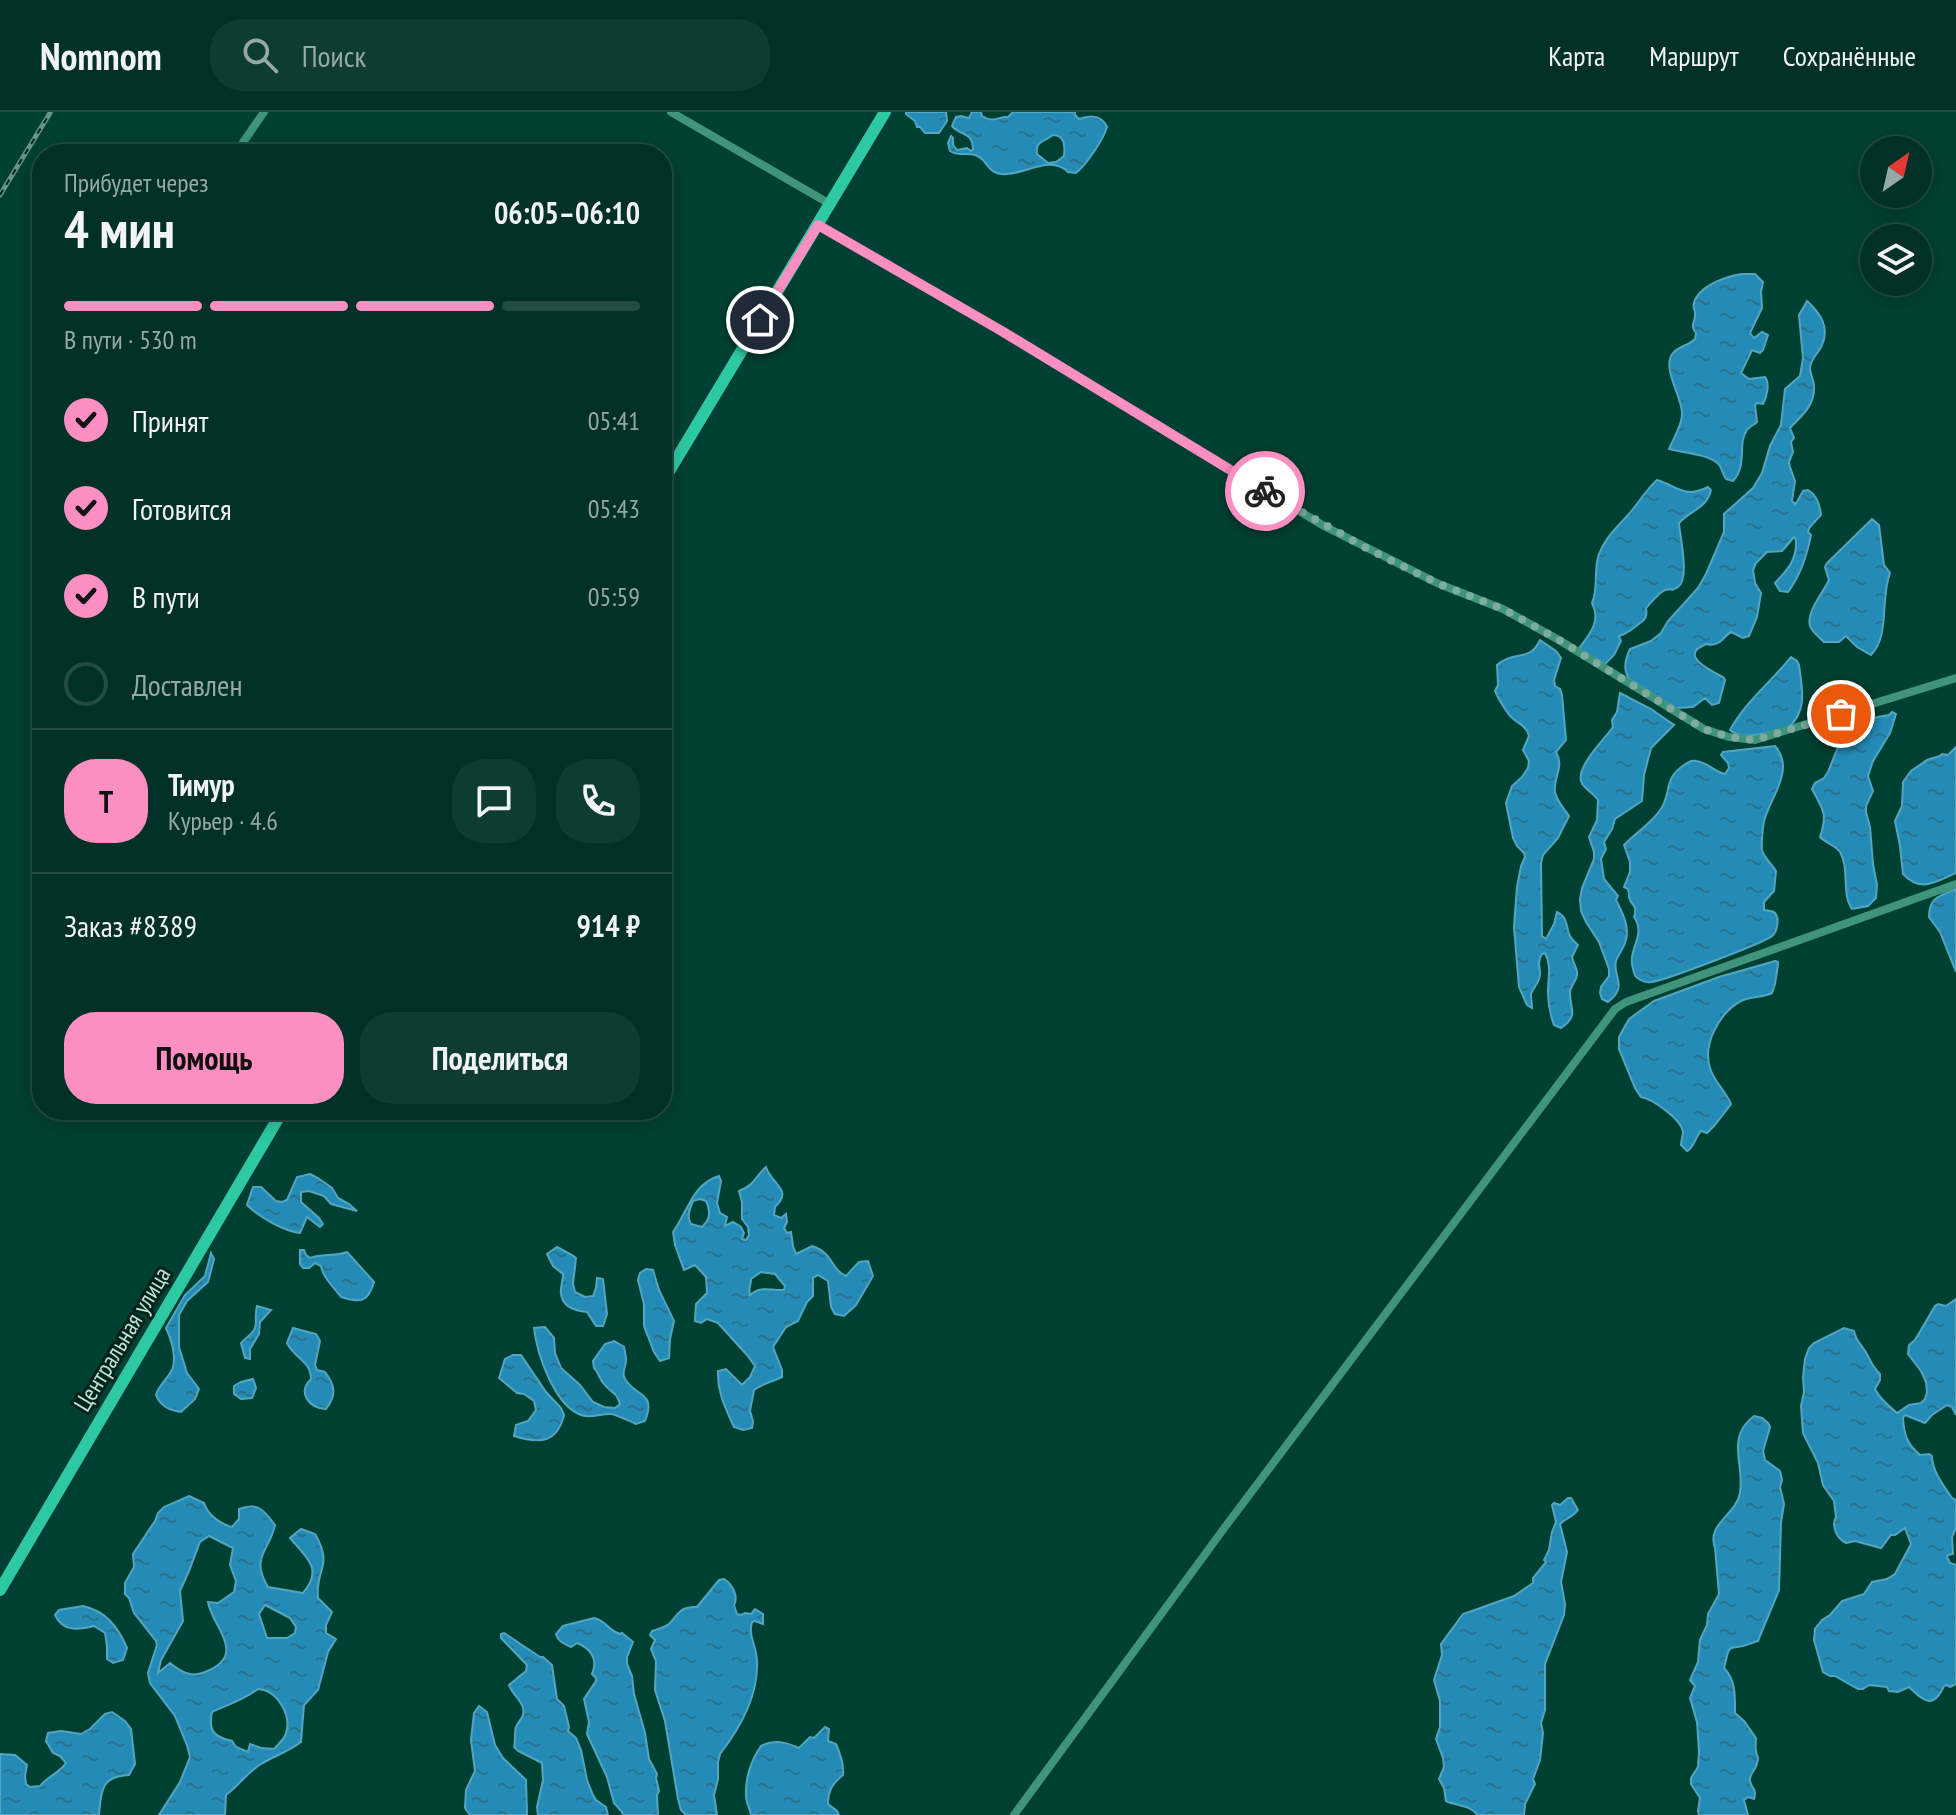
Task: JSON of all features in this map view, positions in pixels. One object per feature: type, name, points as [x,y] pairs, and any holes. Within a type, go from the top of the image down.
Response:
[{"type":"street","points":[[242,144],[264,112]]},
{"type":"street","points":[[671,112],[830,204]]},
{"type":"street","points":[[672,466],[885,112]]},
{"type":"street","points":[[818,225],[1000,330],[1324,526],[1439,584],[1503,609],[1704,729],[1729,737],[1755,740],[1956,678]]},
{"type":"street","points":[[1014,1815],[1225,1527],[1615,1009],[1626,1002],[1956,884]]},
{"type":"street","name":"Центральная улица","points":[[0,1590],[277,1120]]},
{"type":"water","points":[[906,112],[946,112],[947,121],[939,133],[925,133]]},
{"type":"water","points":[[972,112],[981,112],[982,116],[993,120],[1008,117],[1013,112],[1075,112],[1079,119],[1098,118],[1107,127],[1094,152],[1076,173],[1047,165],[1000,174],[991,170],[980,157],[950,151],[948,143],[951,136],[957,150],[973,149],[971,139],[952,126],[956,117],[969,118]],"holes":[[[1053,135],[1063,142],[1064,156],[1048,163],[1037,154],[1037,147]]]},
{"type":"water","points":[[1742,274],[1755,274],[1763,282],[1762,308],[1750,333],[1754,338],[1762,332],[1768,335],[1763,350],[1760,353],[1752,350],[1741,373],[1749,379],[1765,377],[1768,386],[1763,404],[1755,405],[1757,422],[1744,436],[1740,468],[1733,481],[1726,479],[1720,466],[1711,459],[1669,449],[1682,413],[1669,365],[1674,352],[1695,339],[1694,306],[1701,292],[1714,283]]},
{"type":"water","points":[[1807,301],[1816,310],[1825,332],[1821,348],[1811,364],[1812,399],[1807,410],[1790,428],[1794,438],[1789,462],[1795,481],[1792,501],[1795,504],[1803,491],[1808,490],[1818,501],[1821,515],[1809,528],[1811,535],[1805,558],[1788,592],[1780,591],[1775,583],[1793,559],[1796,547],[1794,537],[1782,551],[1767,552],[1756,563],[1753,570],[1755,583],[1761,593],[1757,617],[1749,636],[1743,638],[1731,632],[1717,643],[1696,650],[1695,655],[1701,664],[1725,680],[1719,703],[1712,705],[1705,698],[1693,707],[1676,708],[1629,679],[1625,668],[1627,657],[1630,649],[1651,641],[1661,633],[1698,588],[1724,532],[1724,514],[1753,488],[1762,473],[1770,446],[1781,425],[1785,389],[1800,376],[1803,358],[1799,315]]},
{"type":"water","points":[[1657,480],[1687,492],[1708,487],[1711,490],[1702,505],[1679,523],[1684,567],[1682,583],[1674,590],[1660,593],[1646,608],[1644,619],[1619,636],[1621,641],[1614,655],[1605,664],[1580,647],[1595,621],[1592,603],[1597,560],[1610,535]]},
{"type":"water","points":[[1872,519],[1879,525],[1884,565],[1890,573],[1881,638],[1871,655],[1846,636],[1839,642],[1824,642],[1812,630],[1809,621],[1829,580],[1825,567],[1827,563]]},
{"type":"water","points":[[1540,640],[1561,658],[1554,680],[1562,695],[1566,740],[1556,752],[1559,767],[1555,792],[1569,816],[1541,863],[1542,936],[1546,939],[1557,912],[1578,945],[1572,957],[1577,973],[1570,991],[1572,1016],[1561,1028],[1554,1025],[1550,1013],[1549,967],[1545,953],[1540,960],[1540,977],[1531,994],[1532,1008],[1527,1005],[1519,987],[1514,927],[1517,887],[1525,857],[1513,838],[1506,803],[1512,786],[1528,768],[1529,761],[1523,750],[1529,736],[1524,727],[1510,716],[1495,691],[1498,685],[1497,665],[1531,652]]},
{"type":"water","points":[[1791,657],[1799,665],[1802,691],[1801,707],[1794,721],[1788,728],[1758,735],[1742,735],[1730,730],[1751,701]]},
{"type":"water","points":[[1620,693],[1674,725],[1651,748],[1642,801],[1615,819],[1604,842],[1606,849],[1601,859],[1604,879],[1618,896],[1616,900],[1627,932],[1615,966],[1618,991],[1608,1002],[1602,999],[1600,993],[1609,976],[1609,969],[1599,942],[1581,911],[1582,888],[1594,859],[1589,837],[1597,820],[1598,800],[1582,784],[1581,775],[1587,760],[1613,727]]},
{"type":"water","points":[[1892,712],[1896,714],[1890,733],[1868,776],[1873,791],[1866,812],[1877,885],[1876,898],[1868,906],[1852,909],[1840,852],[1820,837],[1823,812],[1812,789],[1828,772],[1840,742],[1858,724]]},
{"type":"water","points":[[1775,746],[1781,755],[1782,773],[1764,821],[1762,850],[1776,871],[1774,891],[1764,902],[1764,910],[1777,916],[1775,932],[1765,940],[1692,969],[1651,982],[1640,980],[1635,975],[1632,962],[1638,930],[1635,908],[1628,889],[1624,887],[1630,862],[1624,845],[1657,814],[1673,775],[1684,765],[1691,761],[1700,762],[1725,774],[1729,768],[1721,755],[1723,752]]},
{"type":"water","points":[[1956,747],[1956,873],[1928,884],[1916,883],[1903,874],[1895,821],[1902,806],[1903,782],[1911,771],[1927,760],[1948,755]]},
{"type":"water","points":[[1956,889],[1956,972],[1940,932],[1929,917],[1933,901]]},
{"type":"water","points":[[1775,961],[1778,965],[1772,993],[1749,998],[1733,1006],[1714,1031],[1708,1051],[1711,1071],[1731,1104],[1707,1133],[1701,1131],[1687,1151],[1681,1145],[1683,1132],[1677,1121],[1659,1106],[1641,1097],[1635,1088],[1619,1049],[1619,1037],[1629,1019],[1654,1001]]},
{"type":"water","points":[[766,1167],[782,1191],[774,1215],[781,1218],[786,1214],[784,1228],[787,1233],[791,1232],[796,1254],[812,1246],[819,1249],[846,1276],[859,1262],[868,1261],[873,1276],[856,1305],[844,1316],[835,1314],[831,1307],[828,1281],[818,1275],[813,1278],[813,1296],[798,1321],[786,1327],[773,1347],[782,1377],[754,1390],[750,1411],[752,1428],[743,1430],[734,1427],[728,1413],[720,1393],[718,1371],[726,1369],[742,1385],[755,1366],[718,1323],[707,1319],[701,1323],[695,1321],[696,1304],[707,1293],[706,1277],[695,1265],[684,1270],[673,1232],[697,1192],[719,1176],[717,1203],[720,1213],[727,1217],[725,1226],[733,1222],[741,1227],[744,1233],[742,1239],[746,1240],[748,1227],[742,1219],[739,1191],[752,1183]],"holes":[[[693,1201],[706,1201],[709,1212],[702,1227],[691,1224],[689,1218]],[[761,1272],[775,1274],[785,1286],[784,1290],[762,1289],[750,1295],[751,1279]]]},
{"type":"water","points":[[310,1174],[332,1188],[338,1198],[357,1211],[331,1204],[324,1196],[301,1192],[301,1202],[323,1224],[320,1227],[307,1217],[300,1233],[272,1223],[247,1205],[253,1187],[261,1187],[276,1201],[282,1202],[287,1200],[297,1177]]},
{"type":"water","points":[[557,1247],[576,1258],[575,1292],[585,1297],[593,1296],[597,1278],[603,1279],[607,1314],[603,1326],[596,1326],[587,1312],[574,1310],[564,1303],[561,1292],[563,1274],[553,1266],[547,1254]]},
{"type":"water","points":[[300,1250],[304,1250],[310,1258],[347,1252],[374,1282],[369,1294],[362,1300],[341,1297],[321,1266],[315,1263],[303,1268]]},
{"type":"water","points":[[211,1253],[214,1259],[208,1282],[187,1301],[179,1315],[179,1347],[187,1373],[199,1389],[195,1399],[181,1412],[163,1405],[156,1395],[172,1371],[174,1362],[166,1328],[185,1295],[205,1276]]},
{"type":"water","points":[[646,1269],[653,1270],[674,1321],[669,1358],[660,1361],[644,1326],[644,1304],[638,1280],[640,1273]]},
{"type":"water","points":[[1956,1299],[1956,1415],[1947,1405],[1925,1423],[1905,1415],[1903,1418],[1909,1443],[1920,1455],[1932,1456],[1939,1478],[1956,1500],[1953,1554],[1947,1557],[1950,1563],[1956,1565],[1956,1684],[1944,1686],[1936,1698],[1928,1701],[1909,1687],[1898,1692],[1869,1685],[1858,1689],[1823,1672],[1814,1640],[1815,1629],[1842,1601],[1864,1594],[1872,1582],[1895,1574],[1911,1544],[1905,1528],[1891,1535],[1881,1548],[1855,1541],[1846,1543],[1838,1535],[1834,1524],[1834,1501],[1823,1485],[1818,1463],[1803,1433],[1803,1377],[1809,1348],[1844,1328],[1854,1331],[1880,1374],[1875,1389],[1888,1405],[1897,1413],[1909,1405],[1921,1403],[1927,1392],[1926,1382],[1908,1354],[1909,1345],[1935,1306],[1946,1306]]},
{"type":"water","points":[[257,1306],[271,1310],[260,1322],[259,1334],[250,1349],[250,1359],[245,1358],[241,1343],[255,1328]]},
{"type":"water","points":[[545,1327],[554,1338],[555,1353],[561,1368],[593,1402],[604,1407],[615,1408],[620,1404],[601,1380],[593,1361],[605,1344],[614,1341],[624,1347],[624,1376],[629,1385],[647,1399],[645,1421],[636,1424],[612,1414],[585,1416],[571,1409],[548,1378],[539,1351],[534,1328]]},
{"type":"water","points":[[293,1328],[316,1334],[320,1341],[315,1365],[317,1370],[325,1372],[333,1390],[326,1409],[315,1406],[307,1399],[305,1389],[311,1379],[310,1373],[287,1343]]},
{"type":"water","points":[[521,1355],[564,1415],[557,1431],[546,1439],[514,1436],[516,1425],[528,1421],[536,1410],[534,1401],[517,1393],[499,1378],[505,1359]]},
{"type":"water","points":[[253,1379],[256,1388],[252,1398],[241,1399],[234,1394],[234,1386]]},
{"type":"water","points":[[1754,1416],[1762,1418],[1770,1427],[1763,1451],[1765,1460],[1780,1471],[1782,1480],[1780,1487],[1784,1504],[1779,1590],[1758,1641],[1731,1648],[1724,1668],[1733,1683],[1735,1713],[1756,1738],[1758,1759],[1750,1779],[1755,1795],[1754,1799],[1748,1797],[1744,1800],[1748,1815],[1699,1815],[1700,1798],[1691,1784],[1698,1767],[1699,1751],[1697,1722],[1690,1698],[1695,1686],[1690,1680],[1698,1662],[1700,1640],[1708,1614],[1719,1594],[1713,1540],[1718,1526],[1733,1508],[1740,1493],[1738,1442],[1745,1424]]},
{"type":"water","points":[[189,1496],[204,1503],[215,1518],[232,1527],[239,1519],[239,1509],[251,1506],[264,1512],[275,1525],[261,1561],[268,1587],[303,1593],[309,1585],[312,1577],[310,1564],[290,1538],[301,1529],[315,1534],[323,1554],[318,1598],[332,1612],[326,1633],[336,1639],[328,1652],[318,1690],[304,1705],[301,1742],[256,1767],[226,1795],[225,1815],[159,1815],[180,1782],[190,1757],[175,1716],[150,1683],[148,1673],[156,1641],[134,1613],[125,1594],[125,1583],[134,1567],[133,1554],[164,1507]],"holes":[[[209,1536],[233,1548],[230,1565],[236,1581],[234,1592],[218,1603],[208,1602],[224,1640],[225,1657],[218,1665],[200,1674],[187,1673],[170,1663],[158,1673],[161,1660],[183,1621],[180,1591],[200,1542]],[[265,1605],[290,1618],[296,1627],[295,1633],[287,1638],[267,1638],[259,1614]],[[258,1689],[265,1690],[277,1699],[285,1711],[286,1733],[274,1749],[250,1744],[248,1752],[214,1732],[212,1712]]]},
{"type":"water","points":[[1568,1498],[1578,1510],[1560,1524],[1567,1552],[1561,1582],[1564,1615],[1545,1664],[1545,1710],[1541,1723],[1540,1760],[1533,1779],[1535,1784],[1525,1804],[1524,1815],[1477,1815],[1467,1807],[1446,1801],[1439,1779],[1444,1767],[1436,1739],[1440,1727],[1440,1701],[1434,1680],[1442,1655],[1441,1644],[1463,1614],[1514,1596],[1533,1583],[1533,1578],[1546,1562],[1544,1560],[1556,1522],[1552,1505],[1560,1505]]},
{"type":"water","points":[[724,1579],[734,1590],[737,1614],[751,1614],[755,1609],[763,1614],[763,1624],[755,1621],[751,1627],[757,1660],[755,1686],[741,1722],[720,1754],[714,1795],[717,1815],[686,1815],[678,1799],[665,1721],[655,1690],[656,1661],[651,1649],[655,1640],[650,1635],[652,1631],[668,1625],[684,1609],[697,1607],[719,1580]]},
{"type":"water","points":[[83,1606],[105,1616],[120,1633],[127,1648],[123,1660],[113,1663],[107,1659],[105,1633],[94,1626],[67,1627],[55,1615],[59,1610]]},
{"type":"water","points":[[594,1618],[633,1642],[627,1664],[649,1759],[657,1774],[658,1815],[623,1815],[614,1803],[607,1777],[587,1734],[589,1722],[584,1699],[596,1681],[592,1674],[594,1660],[582,1645],[577,1643],[571,1647],[558,1639],[556,1634],[563,1626]]},
{"type":"water","points":[[504,1633],[552,1665],[557,1699],[564,1706],[568,1731],[576,1738],[581,1750],[593,1795],[606,1807],[608,1815],[538,1815],[542,1763],[514,1747],[516,1727],[523,1711],[509,1685],[526,1671],[527,1665],[501,1638]]},
{"type":"water","points":[[479,1706],[487,1712],[495,1745],[503,1758],[526,1780],[527,1815],[470,1815],[465,1808],[466,1790],[475,1771],[471,1740],[474,1713]]},
{"type":"water","points":[[112,1712],[131,1729],[135,1764],[129,1775],[113,1778],[104,1786],[99,1815],[0,1815],[0,1754],[15,1755],[27,1765],[26,1784],[30,1787],[40,1786],[66,1763],[53,1753],[46,1741],[48,1733],[81,1734],[105,1714]]},
{"type":"water","points":[[825,1727],[829,1729],[828,1741],[836,1744],[842,1763],[843,1775],[832,1787],[828,1799],[828,1804],[839,1815],[751,1815],[746,1799],[747,1783],[752,1763],[761,1746],[780,1742],[799,1748]]},
{"type":"railway","points":[[0,195],[50,113]]},
{"type":"way so far","points":[[1265,491],[1370,550],[1439,584],[1503,609],[1704,729],[1729,737],[1755,740],[1841,714]]},
{"type":"route","points":[[760,320],[818,225],[1000,330],[1265,491]]}]
